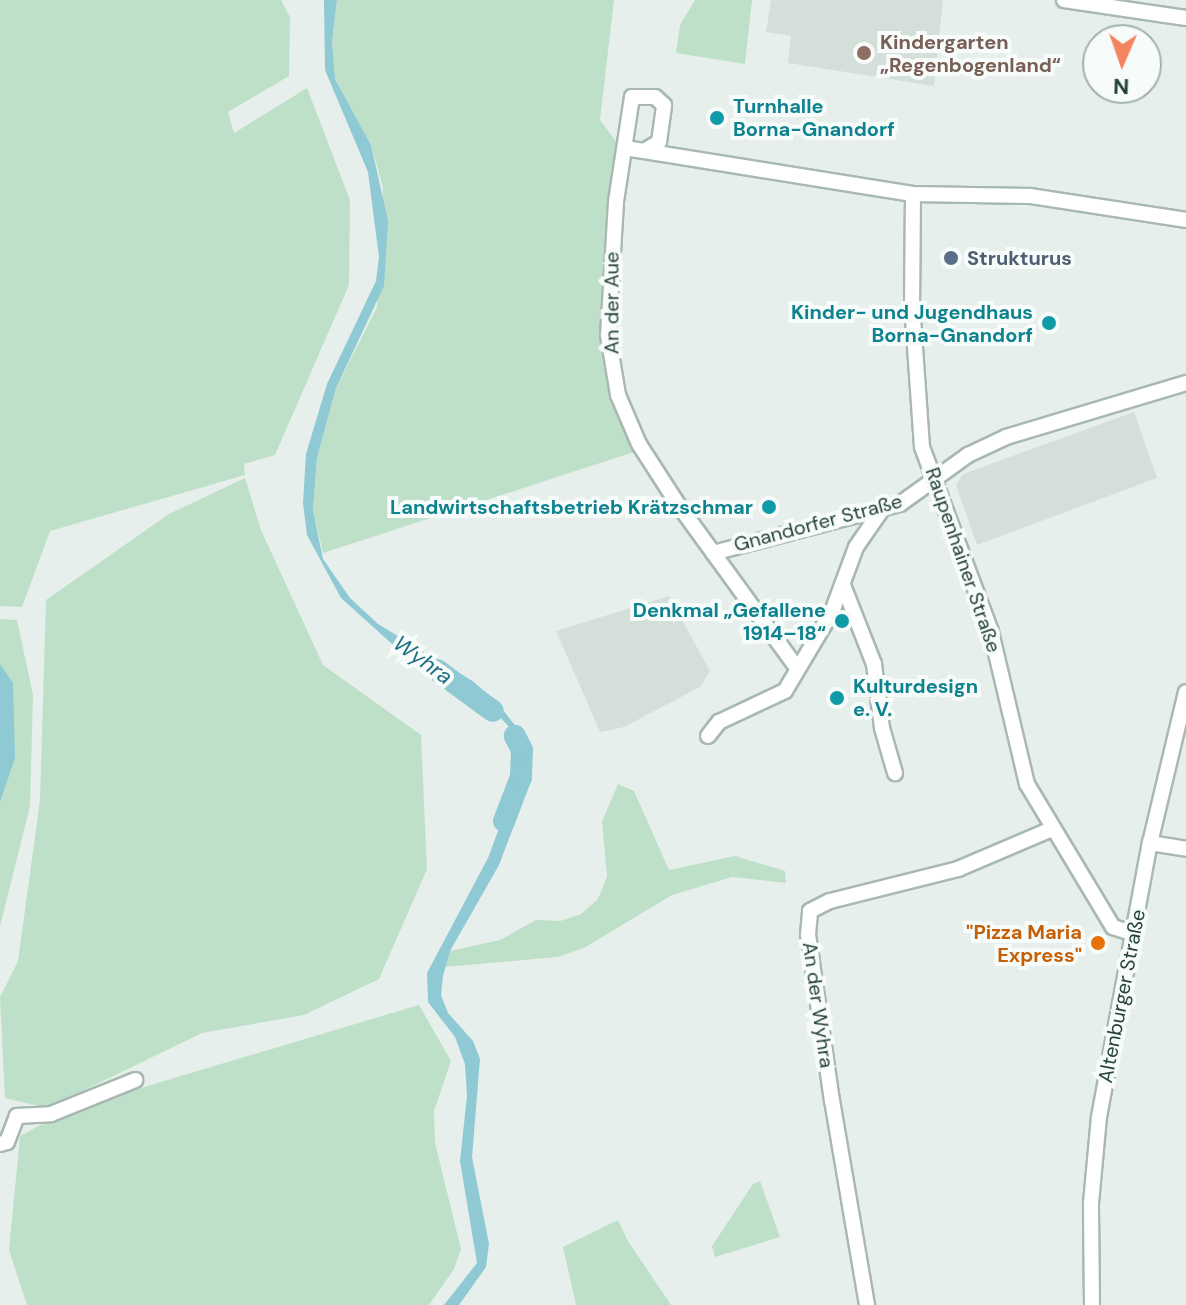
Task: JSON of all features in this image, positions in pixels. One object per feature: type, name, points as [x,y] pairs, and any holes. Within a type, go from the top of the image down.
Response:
[{"type":"street","points":[[1064,0],[1186,18]]},
{"type":"street","name":"An der Aue","points":[[644,151],[659,142],[664,105],[655,97],[632,97],[610,269],[613,374],[639,444],[723,571]]},
{"type":"street","points":[[625,148],[913,194],[1030,196],[1186,220]]},
{"type":"street","name":"Raupenhainer Straße","points":[[913,194],[917,430],[991,632],[1027,784],[1113,927],[1134,934]]},
{"type":"street","name":"Gnandorfer Straße","points":[[713,553],[881,511],[936,482],[968,455],[1006,437],[1186,383]]},
{"type":"street","points":[[708,736],[719,722],[785,691],[796,667],[814,644],[843,585],[856,547],[881,511]]},
{"type":"street","name":"Gnandorfer Straße","points":[[723,571],[796,667]]},
{"type":"street","points":[[843,585],[874,664],[884,738],[895,773]]},
{"type":"street","name":"Altenburger Straße","points":[[1092,1305],[1095,1144],[1150,843],[1186,692]]},
{"type":"street","name":"An der Wyhra","points":[[867,1305],[832,1101],[808,935],[810,911],[830,901],[958,869],[1052,829]]},
{"type":"street","points":[[1150,843],[1186,849]]},
{"type":"street","points":[[0,1144],[7,1142],[17,1116],[51,1114],[135,1080]]},
{"type":"shaded area","name":"Kindergarten „Regenbogenland“","points":[[771,0],[943,0],[934,86],[788,63],[791,36],[766,32]]},
{"type":"shaded area","points":[[1134,412],[1157,478],[977,545],[956,485],[963,474]]},
{"type":"shaded area","points":[[669,596],[710,671],[700,687],[624,727],[600,732],[556,631]]},
{"type":"green space","points":[[0,0],[281,0],[290,17],[289,76],[228,112],[234,133],[307,88],[350,200],[349,285],[275,455],[244,464],[245,475],[50,531],[22,607],[0,606]]},
{"type":"green space","points":[[337,0],[614,0],[600,120],[618,144],[603,267],[601,331],[609,382],[634,452],[323,553],[313,510],[317,458],[336,388],[377,307],[383,187],[371,145],[335,79],[332,41]]},
{"type":"green space","points":[[695,0],[752,0],[745,64],[676,53],[680,25]]},
{"type":"green space","points":[[245,478],[261,530],[323,665],[421,735],[427,869],[379,979],[304,1015],[202,1033],[47,1108],[5,1098],[0,997],[18,961],[40,800],[46,600],[169,514]]},
{"type":"green space","points":[[0,619],[17,620],[33,695],[30,806],[0,926]]},
{"type":"green space","points":[[618,784],[634,791],[669,870],[735,856],[785,871],[786,883],[732,877],[672,895],[584,948],[558,957],[444,967],[450,951],[500,940],[536,920],[560,921],[581,914],[598,899],[607,876],[602,822]]},
{"type":"green space","points":[[419,1005],[451,1061],[434,1111],[435,1143],[461,1249],[454,1269],[429,1305],[27,1305],[9,1250],[20,1136],[55,1117],[154,1084]]},
{"type":"green space","points":[[760,1181],[780,1237],[715,1257],[712,1246],[753,1184]]},
{"type":"green space","points":[[618,1220],[628,1241],[671,1305],[576,1305],[563,1247]]},
{"type":"water","points":[[324,0],[337,0],[332,41],[335,79],[371,145],[388,221],[384,286],[336,388],[317,458],[313,510],[323,559],[350,598],[378,624],[474,682],[499,705],[525,738],[532,758],[524,799],[499,865],[450,951],[443,976],[441,995],[448,1013],[473,1041],[480,1059],[472,1157],[489,1244],[486,1267],[459,1305],[444,1305],[477,1263],[460,1161],[467,1096],[465,1064],[455,1037],[428,1002],[427,973],[488,858],[522,767],[512,730],[497,714],[391,643],[341,598],[307,535],[303,503],[306,454],[327,384],[376,281],[379,257],[368,172],[325,70]]},
{"type":"water","points":[[0,664],[13,683],[15,758],[0,802]]},
{"type":"waterway","name":"Wyhra","points":[[437,670],[493,711]]},
{"type":"waterway","name":"Wyhra","points":[[504,821],[521,777],[522,750],[515,736]]},
{"type":"place","name":"Kindergarten „Regenbogenland“","points":[[864,53]]},
{"type":"place","name":"Turnhalle Borna-Gnandorf","points":[[717,118]]},
{"type":"place","name":"Strukturus","points":[[951,258]]},
{"type":"place","name":"Kinder- und Jugendhaus Borna-Gnandorf","points":[[1049,323]]},
{"type":"place","name":"Landwirtschaftsbetrieb Krätzschmar","points":[[769,507]]},
{"type":"place","name":"Denkmal „Gefallene 1914–18“","points":[[842,621]]},
{"type":"place","name":"Kulturdesign e. V.","points":[[837,698]]},
{"type":"place","name":"\"Pizza Maria Express\"","points":[[1098,943]]}]
